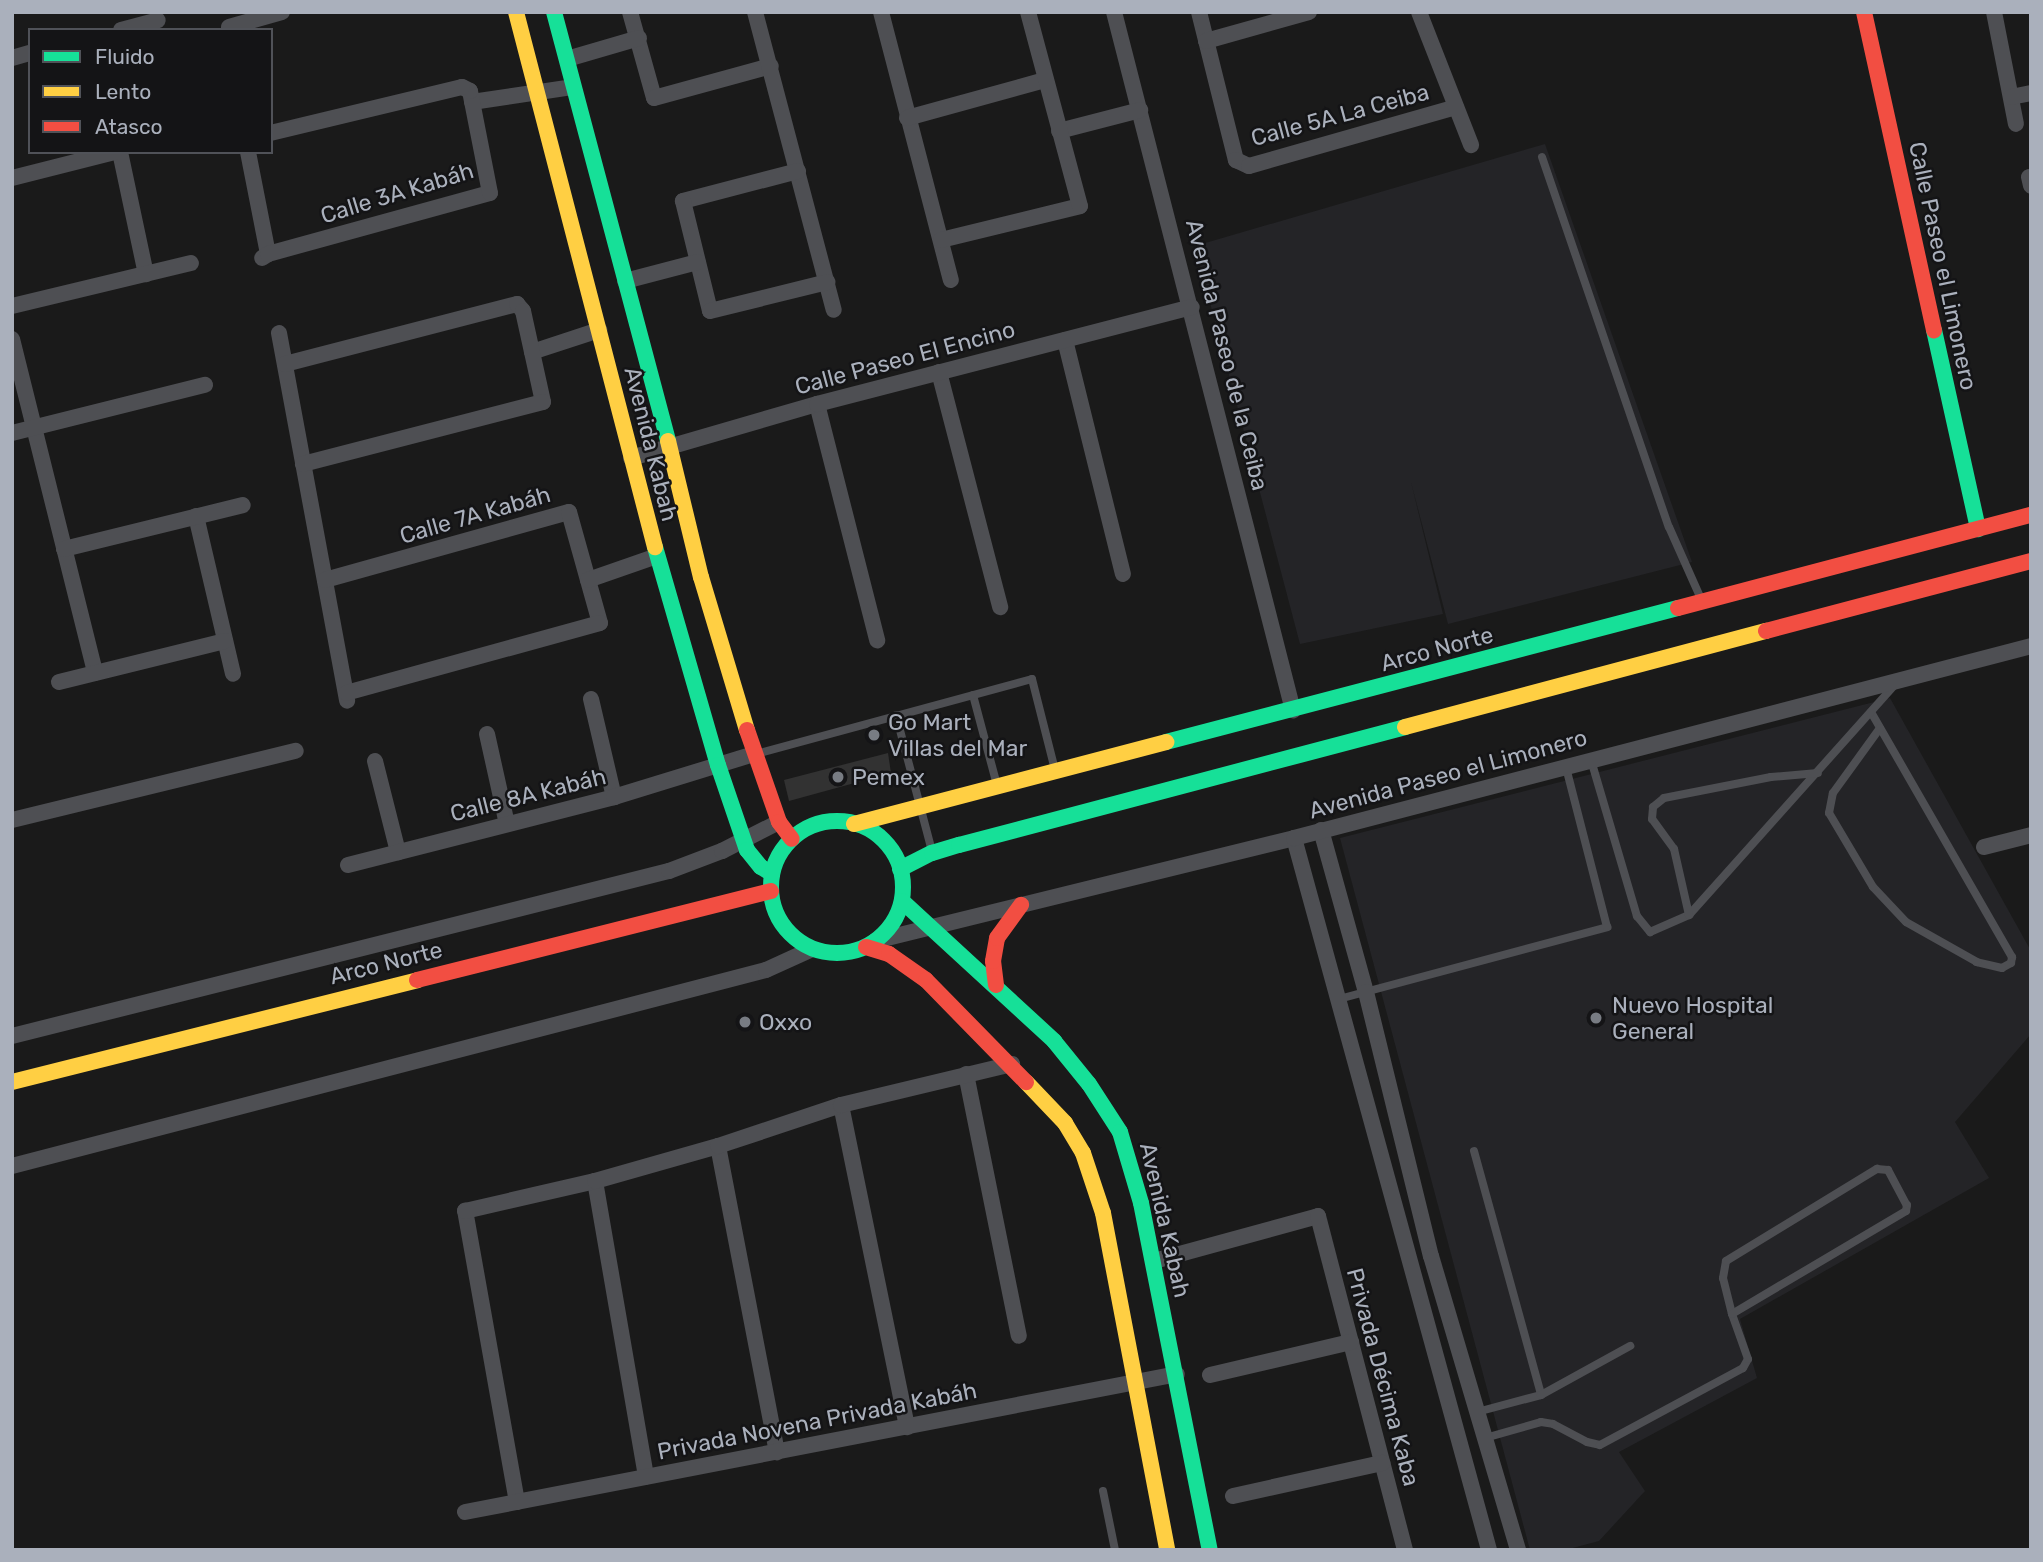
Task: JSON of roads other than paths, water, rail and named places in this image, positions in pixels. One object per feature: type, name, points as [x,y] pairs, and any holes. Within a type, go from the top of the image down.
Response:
[{"type":"main road","name":"Avenida Kabah","points":[[516,12],[657,556],[718,765],[742,839],[753,858],[772,874]]},
{"type":"main road","name":"Avenida Kabah","points":[[554,12],[670,449],[701,577],[754,754],[779,822],[792,839]]},
{"type":"main road","name":"Calle Paseo el Limonero","points":[[1864,12],[1978,529]]},
{"type":"main road","name":"Arco Norte","points":[[854,824],[2031,515]]},
{"type":"main road","points":[[900,869],[932,852],[2031,561]]},
{"type":"main road","points":[[841,822],[854,824],[878,836],[887,845],[900,869],[902,901],[897,916],[870,944],[830,953],[812,949],[796,940],[783,926],[774,909],[772,874],[782,849],[814,825],[841,822]]},
{"type":"main road","name":"Arco Norte","points":[[12,1082],[771,891]]},
{"type":"main road","name":"Avenida Kabah","points":[[902,901],[1054,1041],[1111,1115],[1132,1168],[1154,1261],[1210,1550]]},
{"type":"main road","points":[[996,985],[993,961],[997,938],[1021,905]]},
{"type":"main road","points":[[870,944],[926,980],[1012,1064],[1065,1124],[1083,1153],[1103,1213],[1167,1550]]},
{"type":"street","points":[[228,23],[282,12]]},
{"type":"street","points":[[630,12],[654,98],[771,66]]},
{"type":"street","points":[[755,12],[834,310]]},
{"type":"street","points":[[881,12],[951,281]]},
{"type":"street","points":[[941,240],[1080,206],[1028,12]]},
{"type":"street","name":"Avenida Paseo de la Ceiba","points":[[1114,12],[1192,307],[1293,710]]},
{"type":"street","points":[[1199,12],[1206,41],[1309,12]]},
{"type":"street","points":[[1419,12],[1472,145]]},
{"type":"street","points":[[1994,12],[2016,124]]},
{"type":"street","points":[[128,28],[158,20]]},
{"type":"street","points":[[566,59],[639,38]]},
{"type":"street","name":"Calle 5A La Ceiba","points":[[1206,41],[1236,160],[1249,166],[1457,107]]},
{"type":"street","points":[[907,118],[1045,80]]},
{"type":"street","points":[[273,133],[462,88],[470,91],[472,102],[572,87]]},
{"type":"street","points":[[2011,97],[2031,93]]},
{"type":"street","name":"Calle 3A Kabáh","points":[[248,154],[265,256],[490,193],[472,102]]},
{"type":"street","points":[[1059,131],[1140,110]]},
{"type":"street","points":[[12,178],[110,154]]},
{"type":"street","points":[[118,154],[146,274]]},
{"type":"street","points":[[798,171],[683,201],[710,311],[827,282]]},
{"type":"street","points":[[625,281],[698,262]]},
{"type":"street","points":[[12,306],[191,263]]},
{"type":"street","points":[[285,364],[508,304],[517,304],[523,311],[543,402],[303,464]]},
{"type":"street","name":"Calle Paseo El Encino","points":[[631,458],[670,449],[817,404],[1192,307]]},
{"type":"street","points":[[532,352],[599,330]]},
{"type":"street","name":"Calle 7A Kabáh","points":[[279,333],[346,698],[600,623],[569,512],[325,580]]},
{"type":"street","points":[[12,339],[95,673]]},
{"type":"street","points":[[1065,340],[1123,574]]},
{"type":"street","points":[[939,372],[1000,607]]},
{"type":"street","points":[[12,433],[205,385]]},
{"type":"street","points":[[817,404],[877,640]]},
{"type":"street","points":[[64,549],[243,505]]},
{"type":"street","points":[[196,516],[233,674]]},
{"type":"street","points":[[588,580],[657,556]]},
{"type":"street","points":[[58,682],[225,640]]},
{"type":"street","name":"Avenida Paseo el Limonero","points":[[870,944],[1294,838],[2031,646]]},
{"type":"street","points":[[591,699],[614,797]]},
{"type":"street","points":[[487,734],[507,824]]},
{"type":"street","points":[[12,820],[296,751]]},
{"type":"street","name":"Calle 8A Kabáh","points":[[348,864],[614,797],[754,754]]},
{"type":"street","points":[[374,761],[398,852]]},
{"type":"street","points":[[12,1035],[669,871],[722,851],[779,822]]},
{"type":"street","points":[[1321,830],[1366,992],[1432,1256],[1518,1550]]},
{"type":"street","points":[[1984,846],[2031,835]]},
{"type":"street","points":[[1294,838],[1489,1550]]},
{"type":"street","points":[[12,1166],[766,970],[812,949]]},
{"type":"street","points":[[517,1502],[465,1211],[595,1181],[719,1146],[841,1105],[1012,1064]]},
{"type":"street","points":[[965,1074],[1019,1336]]},
{"type":"street","points":[[841,1105],[907,1427]]},
{"type":"street","points":[[719,1146],[777,1452]]},
{"type":"street","points":[[595,1181],[646,1477]]},
{"type":"street","name":"Privada Décima Kaba","points":[[1154,1261],[1318,1216],[1405,1550]]},
{"type":"street","points":[[1410,1260],[1432,1256]]},
{"type":"street","points":[[1210,1376],[1351,1342]]},
{"type":"street","name":"Privada Novena Privada Kabáh","points":[[465,1512],[1177,1374]]},
{"type":"street","points":[[1233,1496],[1382,1463]]},
{"type":"lane","points":[[1542,157],[1669,527],[1703,602]]},
{"type":"lane","points":[[754,754],[1032,679],[1056,772]]},
{"type":"lane","points":[[1591,760],[1637,916],[1650,932],[1689,915],[1899,680]]},
{"type":"lane","points":[[973,695],[998,788]]},
{"type":"lane","points":[[1871,712],[2012,957],[2011,963],[2003,968],[1977,962],[1906,922],[1873,887],[1829,813],[1833,793],[1880,728]]},
{"type":"lane","points":[[896,715],[932,852]]},
{"type":"lane","points":[[1339,999],[1607,927],[1566,767]]},
{"type":"lane","points":[[1689,915],[1674,849],[1653,819],[1653,807],[1664,798],[1771,777],[1818,773]]},
{"type":"lane","points":[[1474,1151],[1541,1395]]},
{"type":"lane","points":[[1485,1438],[1541,1422],[1553,1424],[1587,1442],[1600,1445],[1743,1368],[1748,1359],[1732,1314],[1723,1278],[1726,1261],[1877,1169],[1888,1170],[1907,1205],[1906,1211],[1732,1314]]},
{"type":"lane","points":[[1477,1412],[1541,1395],[1630,1346]]},
{"type":"lane","points":[[1103,1491],[1115,1550]]},
{"type":"place","name":"Go Mart Villas del Mar","points":[[874,735]]},
{"type":"place","name":"Pemex","points":[[838,777]]},
{"type":"place","name":"Nuevo Hospital General","points":[[1596,1018]]},
{"type":"place","name":"Oxxo","points":[[745,1022]]}]
